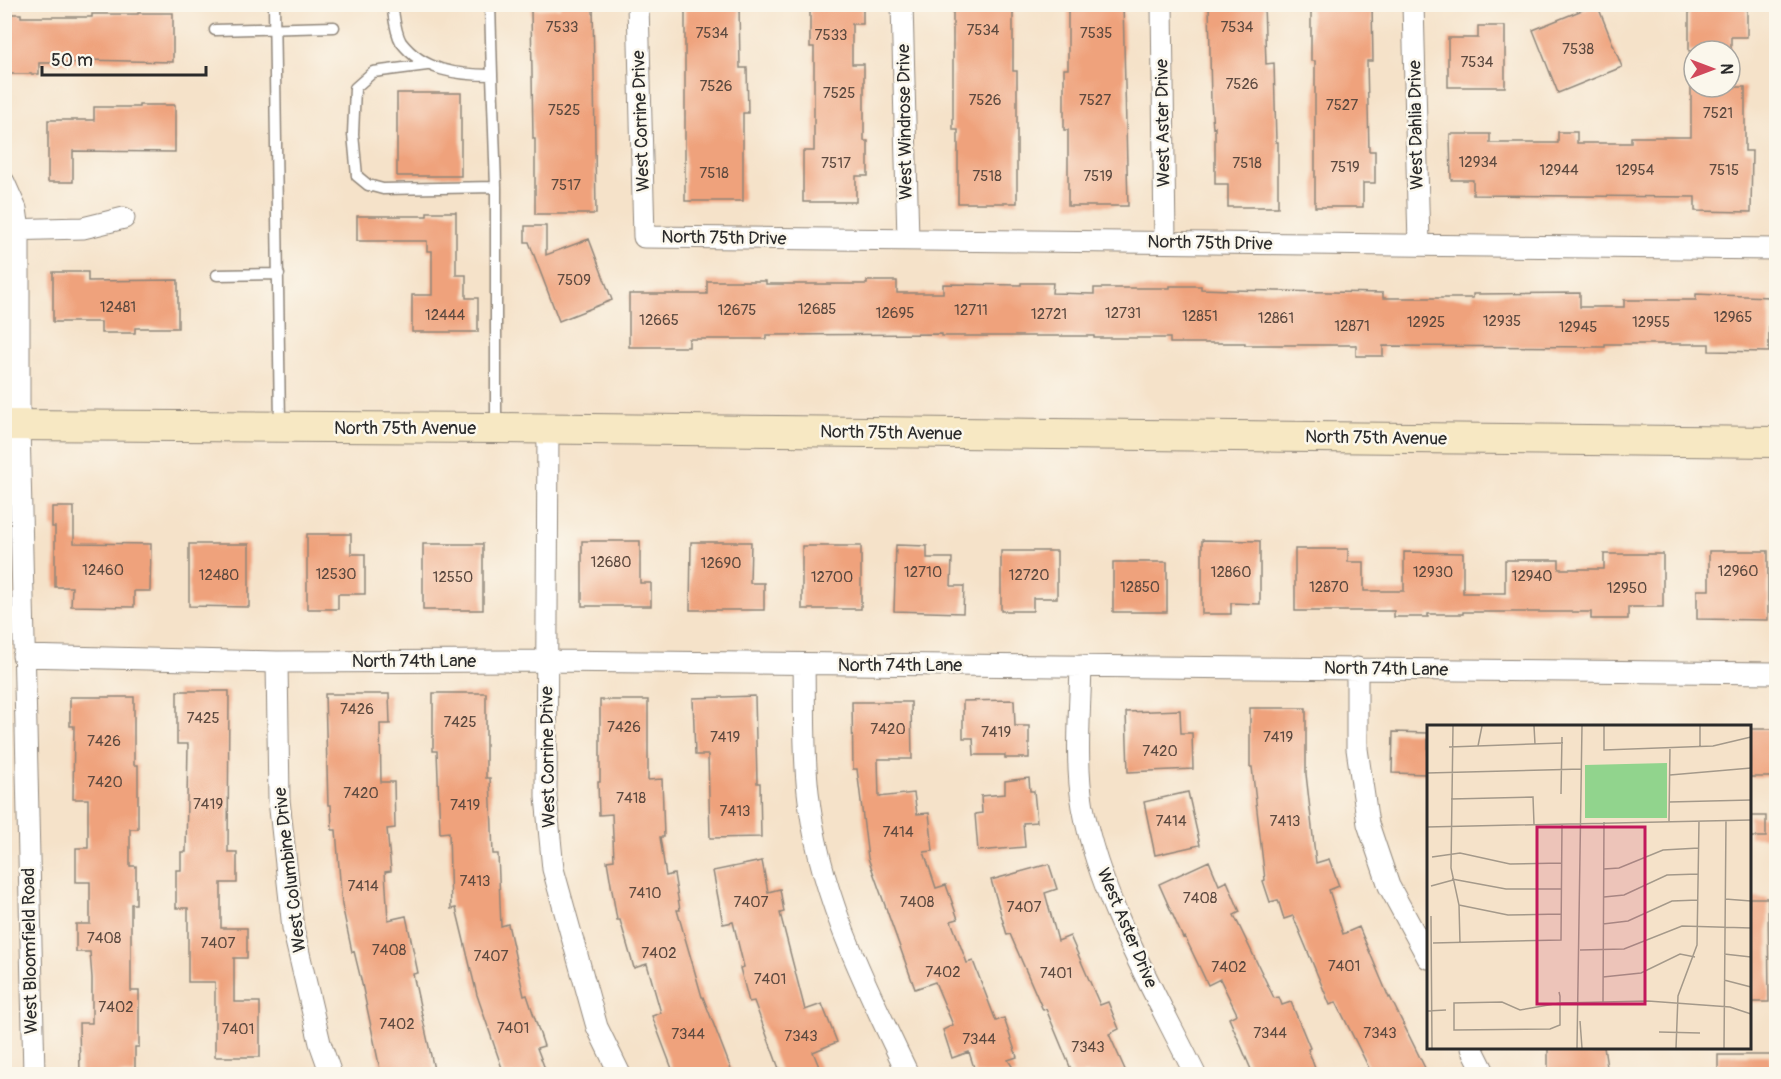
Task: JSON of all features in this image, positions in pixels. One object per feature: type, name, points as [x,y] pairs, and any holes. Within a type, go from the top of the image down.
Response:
[{"type":"main road","name":"North 75th Avenue","points":[[12,425],[1776,442]]},
{"type":"street","name":"West Corrine Drive","points":[[638,4],[644,237]]},
{"type":"street","name":"West Windrose Drive","points":[[903,4],[908,240]]},
{"type":"street","name":"West Aster Drive","points":[[1162,4],[1164,242]]},
{"type":"street","name":"West Dahlia Drive","points":[[1413,4],[1419,245]]},
{"type":"street","name":"West Bloomfield Road","points":[[4,182],[16,208],[12,230],[12,425],[23,656],[34,1074]]},
{"type":"street","points":[[12,230],[83,228],[123,218]]},
{"type":"street","name":"North 75th Drive","points":[[644,237],[1776,249]]},
{"type":"street","name":"West Corrine Drive","points":[[548,429],[546,797],[553,869],[597,1027],[620,1074]]},
{"type":"street","name":"North 74th Lane","points":[[23,656],[278,662],[546,661],[1776,673]]},
{"type":"street","name":"West Columbine Drive","points":[[278,662],[279,800],[293,928],[320,1043],[332,1074]]},
{"type":"street","points":[[804,664],[807,792],[820,860],[853,959],[908,1074]]},
{"type":"street","name":"West Aster Drive","points":[[1081,666],[1080,760],[1083,806],[1101,871],[1124,933],[1195,1074]]},
{"type":"street","points":[[1357,668],[1358,749],[1368,824],[1389,886],[1427,956]]},
{"type":"street","points":[[1473,1049],[1485,1074]]},
{"type":"lane","points":[[274,4],[280,427]]},
{"type":"lane","points":[[392,4],[401,41],[427,65]]},
{"type":"lane","points":[[490,4],[496,187],[496,428]]},
{"type":"lane","points":[[214,30],[334,27]]},
{"type":"lane","points":[[492,75],[464,75],[427,65],[373,72],[355,88],[353,134],[357,176],[368,185],[383,189],[496,187]]},
{"type":"lane","points":[[218,275],[279,274]]},
{"type":"building","points":[[560,4],[593,4],[596,214],[535,214],[531,9],[560,8]]},
{"type":"building","points":[[685,4],[739,4],[740,68],[747,68],[748,113],[743,113],[743,201],[685,201]]},
{"type":"building","points":[[810,4],[863,4],[863,24],[852,24],[852,64],[864,64],[864,141],[868,141],[868,176],[856,176],[856,202],[803,202],[803,151],[814,151],[814,47],[810,47]]},
{"type":"building","points":[[953,4],[1013,4],[1013,71],[1017,71],[1017,203],[958,203],[958,130],[953,130]]},
{"type":"building","points":[[1068,4],[1123,4],[1128,206],[1068,206],[1068,130],[1064,130],[1064,69],[1068,69]]},
{"type":"building","points":[[1209,4],[1264,4],[1266,64],[1274,63],[1276,142],[1278,142],[1278,207],[1228,207],[1228,184],[1215,184],[1215,127],[1213,128],[1211,102]]},
{"type":"building","points":[[1311,4],[1372,4],[1373,61],[1367,61],[1369,151],[1375,151],[1375,183],[1363,183],[1363,207],[1315,207],[1315,61],[1311,61]]},
{"type":"building","points":[[1597,4],[1622,67],[1558,93],[1533,30]]},
{"type":"building","points":[[1689,6],[1747,6],[1747,37],[1689,39]]},
{"type":"building","points":[[173,13],[173,62],[84,60],[84,63],[39,63],[39,74],[4,74],[4,14],[21,14],[21,17],[92,17],[92,14]]},
{"type":"building","points":[[1478,26],[1505,26],[1505,87],[1448,87],[1448,38],[1478,38]]},
{"type":"building","points":[[1742,87],[1745,87],[1745,151],[1752,151],[1751,212],[1695,211],[1695,197],[1473,195],[1473,180],[1451,180],[1450,134],[1490,134],[1490,143],[1558,143],[1558,132],[1577,132],[1577,143],[1631,143],[1631,137],[1691,137],[1691,99],[1742,99]]},
{"type":"building","points":[[397,93],[461,93],[461,176],[397,176]]},
{"type":"building","points":[[139,105],[175,105],[175,152],[73,151],[73,182],[48,182],[48,120],[94,120],[94,107],[139,107]]},
{"type":"building","points":[[427,212],[456,212],[456,275],[466,275],[466,298],[478,298],[478,332],[412,332],[412,295],[432,295],[432,251],[427,251],[427,241],[357,241],[357,216],[427,216]]},
{"type":"building","points":[[525,226],[546,226],[546,255],[589,239],[612,300],[559,321],[529,242],[525,242]]},
{"type":"building","points":[[53,272],[88,272],[88,281],[178,280],[178,328],[135,328],[135,333],[101,333],[101,322],[53,322]]},
{"type":"building","points":[[707,281],[766,281],[766,284],[867,284],[867,281],[897,281],[897,293],[943,293],[943,284],[1053,283],[1052,293],[1094,294],[1094,288],[1170,288],[1170,286],[1201,286],[1201,289],[1230,290],[1383,293],[1383,298],[1473,298],[1473,294],[1580,293],[1580,307],[1624,307],[1624,300],[1696,300],[1696,294],[1769,297],[1769,352],[1709,351],[1709,344],[1605,344],[1605,347],[1383,346],[1383,356],[1356,356],[1356,345],[1245,345],[1245,343],[1170,343],[1170,338],[942,336],[942,334],[766,335],[766,339],[689,339],[689,347],[629,347],[629,294],[707,294]]},
{"type":"building","points":[[52,507],[74,507],[74,543],[151,544],[150,591],[134,591],[134,607],[71,606],[72,587],[55,587],[55,527],[52,527]]},
{"type":"building","points":[[307,534],[351,534],[351,554],[365,554],[365,594],[338,594],[338,609],[307,609]]},
{"type":"building","points":[[1202,540],[1260,541],[1260,604],[1231,603],[1231,614],[1202,614]]},
{"type":"building","points":[[582,541],[640,541],[640,583],[651,583],[651,606],[582,606]]},
{"type":"building","points":[[691,542],[751,542],[750,583],[764,583],[764,610],[690,610]]},
{"type":"building","points":[[189,544],[249,544],[249,607],[189,606]]},
{"type":"building","points":[[423,544],[483,544],[483,610],[423,610]]},
{"type":"building","points":[[896,545],[927,546],[927,558],[952,558],[951,586],[964,586],[963,613],[894,611]]},
{"type":"building","points":[[802,546],[861,546],[861,609],[802,609]]},
{"type":"building","points":[[1295,549],[1348,549],[1348,562],[1364,562],[1364,591],[1404,591],[1404,552],[1463,553],[1463,593],[1505,593],[1505,560],[1559,560],[1559,569],[1604,569],[1604,554],[1663,554],[1663,607],[1628,607],[1628,619],[1591,619],[1591,612],[1463,612],[1463,614],[1428,614],[1428,617],[1394,617],[1394,611],[1295,611]]},
{"type":"building","points":[[1001,551],[1057,551],[1057,598],[1033,598],[1033,611],[1001,611]]},
{"type":"building","points":[[1709,551],[1768,551],[1768,620],[1697,619],[1697,590],[1709,590]]},
{"type":"building","points":[[1113,562],[1167,562],[1167,612],[1113,612]]},
{"type":"building","points":[[177,691],[229,691],[228,852],[237,852],[237,883],[221,883],[221,928],[247,928],[247,958],[234,958],[234,1002],[260,1002],[260,1057],[215,1057],[215,982],[188,982],[188,908],[176,908],[176,870],[181,870],[181,852],[186,852],[188,744],[177,744]]},
{"type":"building","points":[[433,693],[486,693],[486,778],[490,778],[493,854],[498,854],[501,926],[508,924],[524,996],[527,995],[544,1046],[537,1048],[547,1074],[504,1074],[477,995],[456,908],[451,909],[449,832],[440,833],[437,751],[433,751]]},
{"type":"building","points":[[325,694],[389,694],[390,724],[380,724],[381,782],[394,782],[395,828],[387,829],[391,871],[385,872],[388,920],[406,916],[418,973],[413,974],[435,1074],[381,1074],[342,905],[336,830],[332,830],[331,805],[328,805]]},
{"type":"building","points":[[755,696],[761,837],[710,838],[708,755],[695,755],[693,698]]},
{"type":"building","points":[[70,697],[134,697],[134,765],[138,765],[138,829],[130,829],[130,866],[136,866],[136,904],[131,904],[131,991],[139,991],[139,1047],[135,1047],[135,1074],[80,1074],[79,1023],[92,1023],[92,978],[90,952],[76,952],[76,924],[90,924],[90,882],[76,882],[76,848],[88,848],[88,799],[73,799],[74,726],[70,726]]},
{"type":"building","points":[[600,700],[648,700],[648,780],[662,779],[664,837],[660,837],[666,876],[674,874],[680,910],[677,910],[702,997],[733,1074],[674,1074],[652,1016],[661,1013],[647,964],[634,968],[620,920],[617,920],[607,861],[614,860],[612,814],[599,815]]},
{"type":"building","points":[[1014,700],[1015,726],[1029,726],[1029,758],[974,755],[973,738],[963,738],[963,701]]},
{"type":"building","points":[[852,702],[911,702],[912,759],[878,759],[879,797],[914,793],[917,814],[929,813],[933,851],[924,852],[936,888],[946,885],[958,919],[951,921],[967,963],[973,961],[996,1021],[1004,1018],[1017,1057],[1008,1060],[1017,1074],[976,1074],[969,1052],[952,1058],[943,1030],[953,1025],[935,982],[915,989],[868,858],[857,769],[853,769]]},
{"type":"building","points":[[1250,708],[1306,708],[1306,774],[1316,863],[1329,859],[1339,886],[1329,890],[1343,934],[1359,927],[1389,998],[1428,1074],[1372,1074],[1336,1002],[1330,1005],[1293,916],[1284,919],[1278,900],[1270,902],[1263,881],[1265,880],[1252,767],[1250,767]]},
{"type":"building","points":[[1180,710],[1181,733],[1192,733],[1193,769],[1128,772],[1126,712]]},
{"type":"building","points":[[1751,729],[1775,729],[1775,777],[1751,777]]},
{"type":"building","points":[[1393,732],[1427,733],[1427,774],[1392,773]]},
{"type":"building","points":[[1029,778],[1030,791],[1034,791],[1037,822],[1023,823],[1025,847],[978,851],[975,814],[982,813],[981,796],[1005,794],[1005,781]]},
{"type":"building","points":[[1188,792],[1200,845],[1155,855],[1144,802]]},
{"type":"building","points":[[1751,816],[1766,816],[1766,837],[1751,837]]},
{"type":"building","points":[[762,861],[768,892],[780,889],[784,912],[780,913],[805,1010],[822,1004],[837,1042],[813,1052],[822,1074],[781,1074],[754,1001],[749,1002],[740,968],[744,967],[733,922],[723,924],[713,871]]},
{"type":"building","points":[[1209,861],[1219,885],[1227,881],[1240,912],[1234,915],[1274,998],[1279,997],[1282,1005],[1291,1002],[1310,1048],[1308,1049],[1317,1074],[1253,1074],[1229,1018],[1237,1014],[1220,979],[1208,985],[1185,937],[1183,938],[1159,884]]},
{"type":"building","points":[[1049,864],[1057,889],[1045,893],[1058,941],[1070,936],[1100,1005],[1108,1002],[1119,1029],[1109,1034],[1127,1074],[1073,1074],[1046,1009],[1043,1010],[1010,934],[1007,935],[991,880]]},
{"type":"building","points":[[1751,898],[1768,898],[1769,1002],[1751,1002]]},
{"type":"building","points":[[1548,1049],[1604,1049],[1608,1074],[1548,1074]]},
{"type":"building","points":[[1718,1055],[1771,1055],[1771,1074],[1718,1074]]}]
